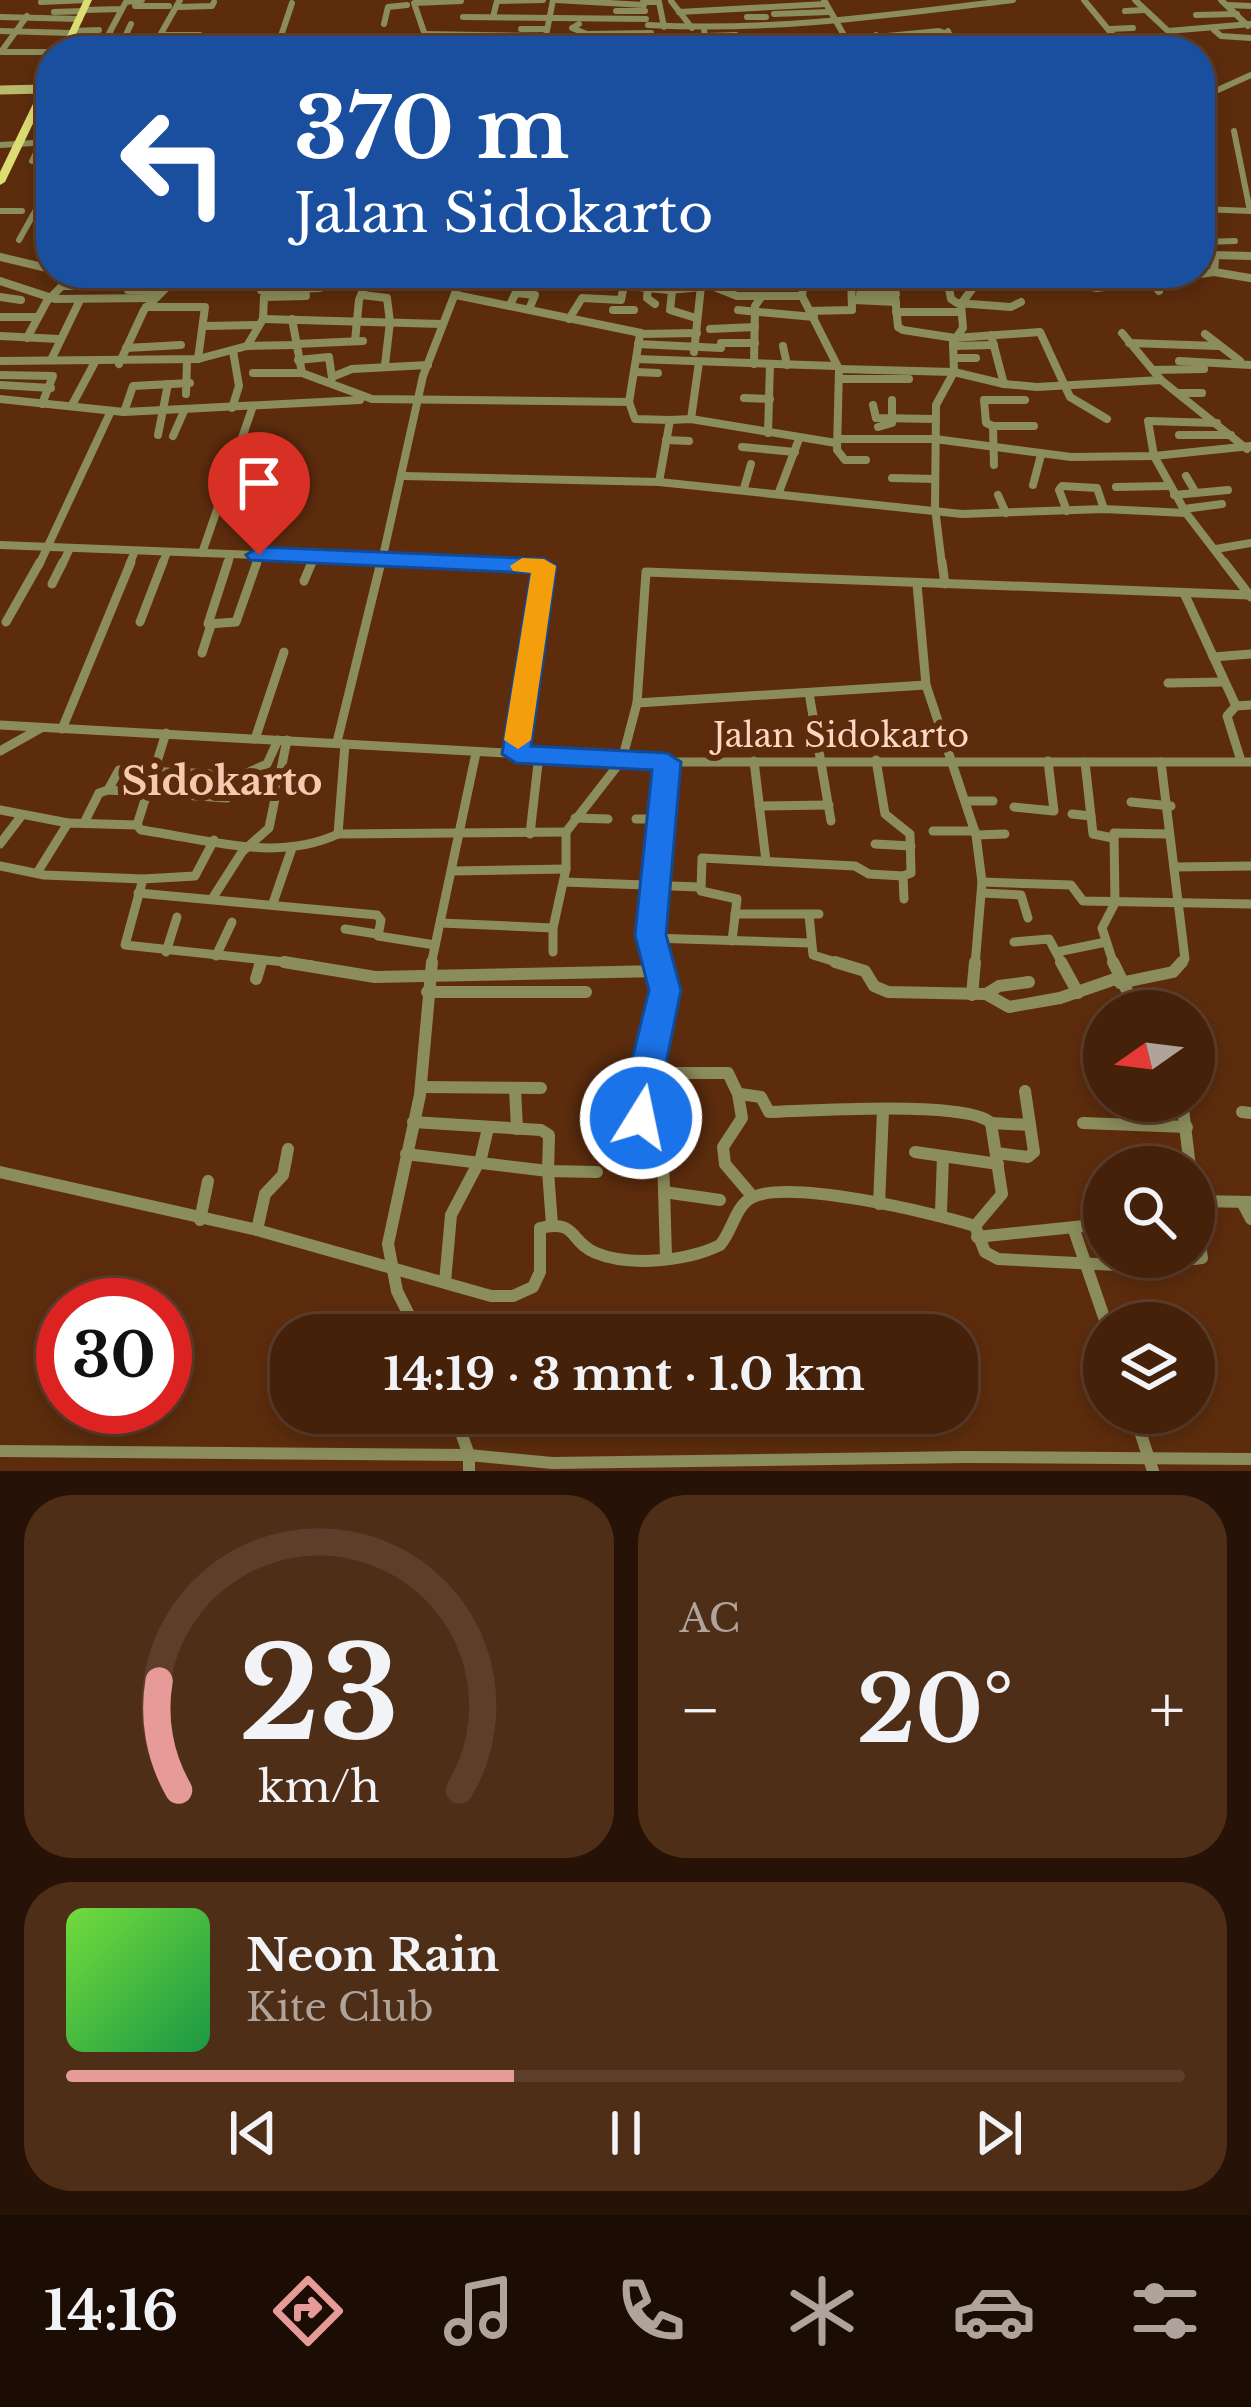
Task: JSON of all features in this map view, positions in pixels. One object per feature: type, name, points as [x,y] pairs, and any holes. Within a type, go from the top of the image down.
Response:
[{"type":"main road","points":[[70,36],[84,10]]},
{"type":"main road","points":[[0,90],[36,89]]},
{"type":"main road","points":[[0,182],[36,113]]},
{"type":"street","points":[[104,36],[123,7],[142,0]]},
{"type":"street","points":[[493,17],[497,1],[544,0]]},
{"type":"street","points":[[546,35],[555,0],[593,1],[650,26]]},
{"type":"street","points":[[693,36],[728,28],[834,22],[935,4],[1008,0]]},
{"type":"street","points":[[1084,0],[1110,32],[1133,28]]},
{"type":"street","points":[[1135,0],[1168,32],[1250,29]]},
{"type":"street","points":[[461,1],[456,8],[463,17]]},
{"type":"street","points":[[384,24],[388,7],[461,1]]},
{"type":"street","points":[[658,2],[673,1],[692,28]]},
{"type":"street","points":[[41,2],[84,10]]},
{"type":"street","points":[[650,26],[658,2]]},
{"type":"street","points":[[650,26],[658,2]]},
{"type":"street","points":[[164,35],[179,3]]},
{"type":"street","points":[[281,36],[292,3]]},
{"type":"street","points":[[1224,3],[1251,6]]},
{"type":"street","points":[[1224,3],[1250,29]]},
{"type":"street","points":[[412,5],[427,36]]},
{"type":"street","points":[[679,11],[826,5]]},
{"type":"street","points":[[744,8],[770,13],[826,5]]},
{"type":"street","points":[[826,5],[843,36]]},
{"type":"street","points":[[54,12],[169,6]]},
{"type":"street","points":[[744,8],[752,27]]},
{"type":"street","points":[[0,16],[84,10]]},
{"type":"street","points":[[1125,11],[1145,10]]},
{"type":"street","points":[[616,11],[650,26]]},
{"type":"street","points":[[463,17],[515,14],[736,35]]},
{"type":"street","points":[[1196,15],[1237,14]]},
{"type":"street","points":[[2,54],[27,16]]},
{"type":"street","points":[[455,36],[463,17]]},
{"type":"street","points":[[722,17],[728,28]]},
{"type":"street","points":[[125,36],[131,24]]},
{"type":"street","points":[[577,36],[572,28],[579,24]]},
{"type":"street","points":[[507,26],[507,36],[546,35]]},
{"type":"street","points":[[610,36],[650,26]]},
{"type":"street","points":[[521,28],[550,36]]},
{"type":"street","points":[[678,28],[680,36]]},
{"type":"street","points":[[1214,30],[1220,36],[1250,29]]},
{"type":"street","points":[[0,31],[99,30]]},
{"type":"street","points":[[876,35],[948,31],[959,36]]},
{"type":"street","points":[[948,31],[950,36]]},
{"type":"street","points":[[424,34],[445,36]]},
{"type":"street","points":[[161,36],[200,35]]},
{"type":"street","points":[[2,54],[36,53]]},
{"type":"street","points":[[1215,91],[1251,75]]},
{"type":"street","points":[[1215,210],[1250,208],[1234,131]]},
{"type":"street","points":[[0,146],[36,143]]},
{"type":"street","points":[[32,161],[36,152]]},
{"type":"street","points":[[19,240],[36,210]]},
{"type":"street","points":[[0,211],[22,211]]},
{"type":"street","points":[[1215,239],[1235,241]]},
{"type":"street","points":[[1250,256],[1238,242],[1251,242]]},
{"type":"street","points":[[1215,257],[1250,256]]},
{"type":"street","points":[[0,257],[36,265]]},
{"type":"street","points":[[1215,272],[1250,278]]},
{"type":"street","points":[[0,281],[23,297]]},
{"type":"street","points":[[27,338],[58,288]]},
{"type":"street","points":[[265,288],[316,295],[320,288]]},
{"type":"street","points":[[0,361],[215,361],[248,346],[359,341],[365,288]]},
{"type":"street","points":[[338,834],[341,743],[381,561],[428,365],[458,288]]},
{"type":"street","points":[[510,305],[519,288]]},
{"type":"street","points":[[612,310],[624,288]]},
{"type":"street","points":[[648,288],[647,298],[655,304]]},
{"type":"street","points":[[655,288],[685,288]]},
{"type":"street","points":[[691,419],[701,288]]},
{"type":"street","points":[[708,288],[731,295],[802,296]]},
{"type":"street","points":[[803,288],[802,296],[832,347],[838,371],[842,459],[866,460]]},
{"type":"street","points":[[738,310],[850,311],[857,297],[855,288]]},
{"type":"street","points":[[893,288],[898,327],[903,330],[954,342],[1040,332],[1072,399],[1107,419]]},
{"type":"street","points":[[949,288],[951,299],[961,308]]},
{"type":"street","points":[[945,584],[935,508],[937,398],[954,372],[954,342],[963,328],[961,308],[974,288]]},
{"type":"street","points":[[1156,288],[1159,291]]},
{"type":"street","points":[[128,290],[163,290]]},
{"type":"street","points":[[119,364],[146,307],[163,290]]},
{"type":"street","points":[[669,290],[673,314],[696,318]]},
{"type":"street","points":[[302,373],[296,319],[306,292]]},
{"type":"street","points":[[248,346],[260,322],[264,297],[306,292]]},
{"type":"street","points":[[517,293],[535,295],[530,307]]},
{"type":"street","points":[[542,310],[550,294]]},
{"type":"street","points":[[362,295],[385,295],[390,322],[385,365]]},
{"type":"street","points":[[456,295],[641,332],[697,333]]},
{"type":"street","points":[[754,364],[755,311],[761,296]]},
{"type":"street","points":[[0,297],[153,298]]},
{"type":"street","points":[[5,317],[23,297]]},
{"type":"street","points":[[857,297],[961,308],[1012,307],[1021,302]]},
{"type":"street","points":[[569,320],[582,298],[612,310],[634,310]]},
{"type":"street","points":[[51,360],[80,300]]},
{"type":"street","points":[[146,307],[205,307],[198,359]]},
{"type":"street","points":[[5,317],[38,316]]},
{"type":"street","points":[[206,326],[296,319],[442,324]]},
{"type":"street","points":[[710,328],[755,327]]},
{"type":"street","points":[[721,328],[722,363]]},
{"type":"street","points":[[641,332],[629,402],[635,419],[691,419],[799,439],[935,439],[1041,455],[1154,456],[1249,448]]},
{"type":"street","points":[[1122,333],[1161,380],[1249,448]]},
{"type":"street","points":[[1205,334],[1233,358],[1251,365]]},
{"type":"street","points":[[0,343],[59,339]]},
{"type":"street","points":[[992,340],[1004,384]]},
{"type":"street","points":[[638,344],[755,343]]},
{"type":"street","points":[[1129,343],[1219,346]]},
{"type":"street","points":[[127,348],[181,346]]},
{"type":"street","points":[[783,346],[787,365]]},
{"type":"street","points":[[11,361],[16,350]]},
{"type":"street","points":[[232,408],[239,386],[233,351]]},
{"type":"street","points":[[298,360],[329,357],[332,402]]},
{"type":"street","points":[[953,358],[976,358]]},
{"type":"street","points":[[636,359],[787,365],[909,379]]},
{"type":"street","points":[[124,412],[133,386],[188,388],[187,360]]},
{"type":"street","points":[[1179,361],[1200,366]]},
{"type":"street","points":[[72,405],[95,362]]},
{"type":"street","points":[[769,433],[770,364]]},
{"type":"street","points":[[334,383],[385,365],[428,365]]},
{"type":"street","points":[[1154,370],[1251,365]]},
{"type":"street","points":[[1179,393],[1201,388],[1200,366]]},
{"type":"street","points":[[838,371],[954,372],[1004,384],[1161,380]]},
{"type":"street","points":[[634,372],[658,373]]},
{"type":"street","points":[[253,373],[302,373],[372,399]]},
{"type":"street","points":[[0,375],[51,376],[51,388],[42,404]]},
{"type":"street","points":[[158,435],[168,384]]},
{"type":"street","points":[[0,385],[51,388]]},
{"type":"street","points":[[694,397],[712,398]]},
{"type":"street","points":[[0,399],[124,412],[420,398],[629,402]]},
{"type":"street","points":[[744,398],[770,399]]},
{"type":"street","points":[[878,427],[889,427],[894,418],[892,400]]},
{"type":"street","points":[[1025,400],[984,400],[986,423],[1034,426]]},
{"type":"street","points":[[1013,400],[1019,426]]},
{"type":"street","points":[[919,402],[920,418]]},
{"type":"street","points":[[873,405],[874,418],[936,419]]},
{"type":"street","points":[[202,553],[253,406]]},
{"type":"street","points":[[173,436],[185,409]]},
{"type":"street","points":[[6,622],[49,547],[111,411]]},
{"type":"street","points":[[659,482],[670,420]]},
{"type":"street","points":[[1216,423],[1149,420],[1154,456],[1171,491],[1250,596]]},
{"type":"street","points":[[993,426],[994,465]]},
{"type":"street","points":[[1179,435],[1231,435]]},
{"type":"street","points":[[779,492],[799,439]]},
{"type":"street","points":[[666,440],[689,441]]},
{"type":"street","points":[[742,447],[795,452]]},
{"type":"street","points":[[1033,485],[1041,455]]},
{"type":"street","points":[[744,488],[751,464]]},
{"type":"street","points":[[403,476],[659,482],[962,514],[1104,509],[1153,514],[1222,504]]},
{"type":"street","points":[[1186,476],[1196,493]]},
{"type":"street","points":[[892,478],[935,479]]},
{"type":"street","points":[[1067,511],[1059,490],[1062,486],[1097,488],[1104,509]]},
{"type":"street","points":[[1116,487],[1196,493],[1228,490]]},
{"type":"street","points":[[1138,487],[1153,514]]},
{"type":"street","points":[[998,494],[1006,513]]},
{"type":"street","points":[[0,544],[544,566],[516,754]]},
{"type":"street","points":[[1216,548],[1246,544],[1251,557]]},
{"type":"street","points":[[52,584],[70,548]]},
{"type":"street","points":[[62,729],[135,551]]},
{"type":"street","points":[[140,622],[166,552]]},
{"type":"street","points":[[231,554],[207,622],[212,625],[236,622],[259,555]]},
{"type":"street","points":[[304,581],[314,557]]},
{"type":"street","points":[[553,952],[553,928],[566,869],[566,832],[622,760],[637,703],[646,572],[1250,596]]},
{"type":"street","points":[[917,584],[926,685],[975,833],[982,887],[979,995]]},
{"type":"street","points":[[1184,593],[1236,706]]},
{"type":"street","points":[[202,653],[212,625]]},
{"type":"street","points":[[255,739],[284,652]]},
{"type":"street","points":[[1213,657],[1251,654]]},
{"type":"street","points":[[1168,682],[1225,682]]},
{"type":"street","points":[[637,703],[926,685]]},
{"type":"street","points":[[809,693],[831,821]]},
{"type":"street","points":[[1246,762],[1227,716],[1236,706],[1251,705]]},
{"type":"street","name":"Jalan Sidokarto","points":[[0,725],[667,762],[1246,762]]},
{"type":"street","points":[[0,751],[41,728]]},
{"type":"street","points":[[137,824],[166,734]]},
{"type":"street","points":[[108,790],[121,770],[242,775],[258,771],[283,740]]},
{"type":"street","points":[[212,899],[242,852],[269,828],[283,740]]},
{"type":"street","points":[[410,1314],[389,1264],[388,1244],[421,1087],[435,945],[476,753]]},
{"type":"street","points":[[530,834],[539,755]]},
{"type":"street","points":[[699,887],[703,858],[708,856],[855,866],[869,874],[911,873],[908,831],[885,814],[876,760]]},
{"type":"street","points":[[754,761],[766,861]]},
{"type":"street","points":[[1014,808],[1054,811],[1048,761]]},
{"type":"street","points":[[666,1256],[662,1124],[638,1113],[665,990],[650,938],[667,762]]},
{"type":"street","points":[[1084,762],[1094,835],[1113,838]]},
{"type":"street","points":[[735,914],[814,915],[809,943],[813,955],[865,971],[879,989],[979,995],[1009,1007],[1184,965],[1169,834],[1171,806],[1161,762]]},
{"type":"street","points":[[84,823],[99,793],[108,790],[227,798]]},
{"type":"street","points":[[966,801],[993,801]]},
{"type":"street","points":[[1131,802],[1171,806]]},
{"type":"street","points":[[759,806],[829,805]]},
{"type":"street","points":[[0,810],[68,823],[137,824]]},
{"type":"street","points":[[1072,814],[1090,815]]},
{"type":"street","points":[[0,844],[22,815]]},
{"type":"street","points":[[574,818],[608,819]]},
{"type":"street","points":[[636,819],[660,818]]},
{"type":"street","points":[[38,873],[68,823]]},
{"type":"street","points":[[137,824],[141,830],[251,848],[324,843],[338,834],[566,832]]},
{"type":"street","points":[[1124,990],[1102,924],[1115,903],[1113,838],[1118,830],[1169,834]]},
{"type":"street","points":[[933,831],[1005,834]]},
{"type":"street","points":[[0,866],[143,879],[195,876],[214,840]]},
{"type":"street","points":[[875,844],[910,846]]},
{"type":"street","points":[[273,903],[292,848]]},
{"type":"street","points":[[1175,867],[1251,866]]},
{"type":"street","points":[[452,871],[566,869]]},
{"type":"street","points":[[903,876],[904,899]]},
{"type":"street","points":[[143,879],[125,945],[428,986],[586,992]]},
{"type":"street","points":[[564,882],[699,887],[736,897],[732,940]]},
{"type":"street","points":[[982,887],[1071,885],[1083,901],[1251,904]]},
{"type":"street","points":[[982,887],[1021,896],[1028,918]]},
{"type":"street","points":[[138,893],[377,916],[381,920],[377,934]]},
{"type":"street","points":[[166,952],[177,917]]},
{"type":"street","points":[[216,956],[232,922]]},
{"type":"street","points":[[441,922],[553,928]]},
{"type":"street","points":[[345,929],[435,945]]},
{"type":"street","points":[[650,938],[809,943]]},
{"type":"street","points":[[1014,942],[1049,939],[1078,993]]},
{"type":"street","points":[[1057,952],[1106,941]]},
{"type":"street","points":[[256,979],[261,960]]},
{"type":"street","points":[[428,986],[660,970]]},
{"type":"street","points":[[979,995],[999,986],[1029,982]]},
{"type":"street","points":[[646,1073],[728,1073],[740,1094],[740,1126],[723,1147],[724,1164],[753,1196]]},
{"type":"street","points":[[421,1087],[541,1088]]},
{"type":"street","points":[[515,1088],[517,1130]]},
{"type":"street","points":[[915,1152],[1032,1156],[1025,1091]]},
{"type":"street","points":[[740,1094],[761,1097],[769,1112],[983,1115],[991,1123],[1001,1198],[976,1232]]},
{"type":"street","points":[[879,1204],[883,1111]]},
{"type":"street","points":[[413,1122],[549,1135],[551,1225]]},
{"type":"street","points":[[1186,1122],[1188,1146]]},
{"type":"street","points":[[991,1123],[1030,1124]]},
{"type":"street","points":[[1083,1124],[1187,1127]]},
{"type":"street","points":[[445,1282],[451,1215],[478,1164],[488,1128]]},
{"type":"street","points":[[257,1229],[266,1194],[283,1175],[288,1149]]},
{"type":"street","points":[[406,1154],[548,1172],[597,1172]]},
{"type":"street","points":[[941,1213],[943,1156]]},
{"type":"street","points":[[0,1172],[257,1229],[491,1296],[513,1296],[533,1287],[540,1272],[540,1228],[569,1228],[590,1251],[605,1256],[707,1254],[720,1247],[742,1206],[753,1196],[786,1194],[941,1213],[976,1232],[1083,1228]]},
{"type":"street","points":[[200,1220],[208,1181]]},
{"type":"street","points":[[664,1192],[720,1200]]},
{"type":"street","points":[[1215,1198],[1246,1202],[1251,1220]]},
{"type":"street","points":[[1074,1230],[1083,1255]]},
{"type":"street","points":[[976,1232],[985,1252],[998,1258],[1083,1261]]},
{"type":"street","points":[[460,1434],[469,1463]]},
{"type":"street","points":[[1141,1434],[1151,1465]]},
{"type":"street","points":[[0,1451],[309,1453],[469,1463],[1151,1465],[1251,1459]]},
{"type":"street","points":[[307,1471],[309,1453]]},
{"type":"slow traffic","points":[[518,740],[544,566],[522,566]]},
{"type":"district","name":"Sidokarto","points":[[222,781]]},
{"type":"route","points":[[259,555],[544,566],[516,754],[667,762],[650,935],[665,990],[638,1105],[641,1118]]}]
